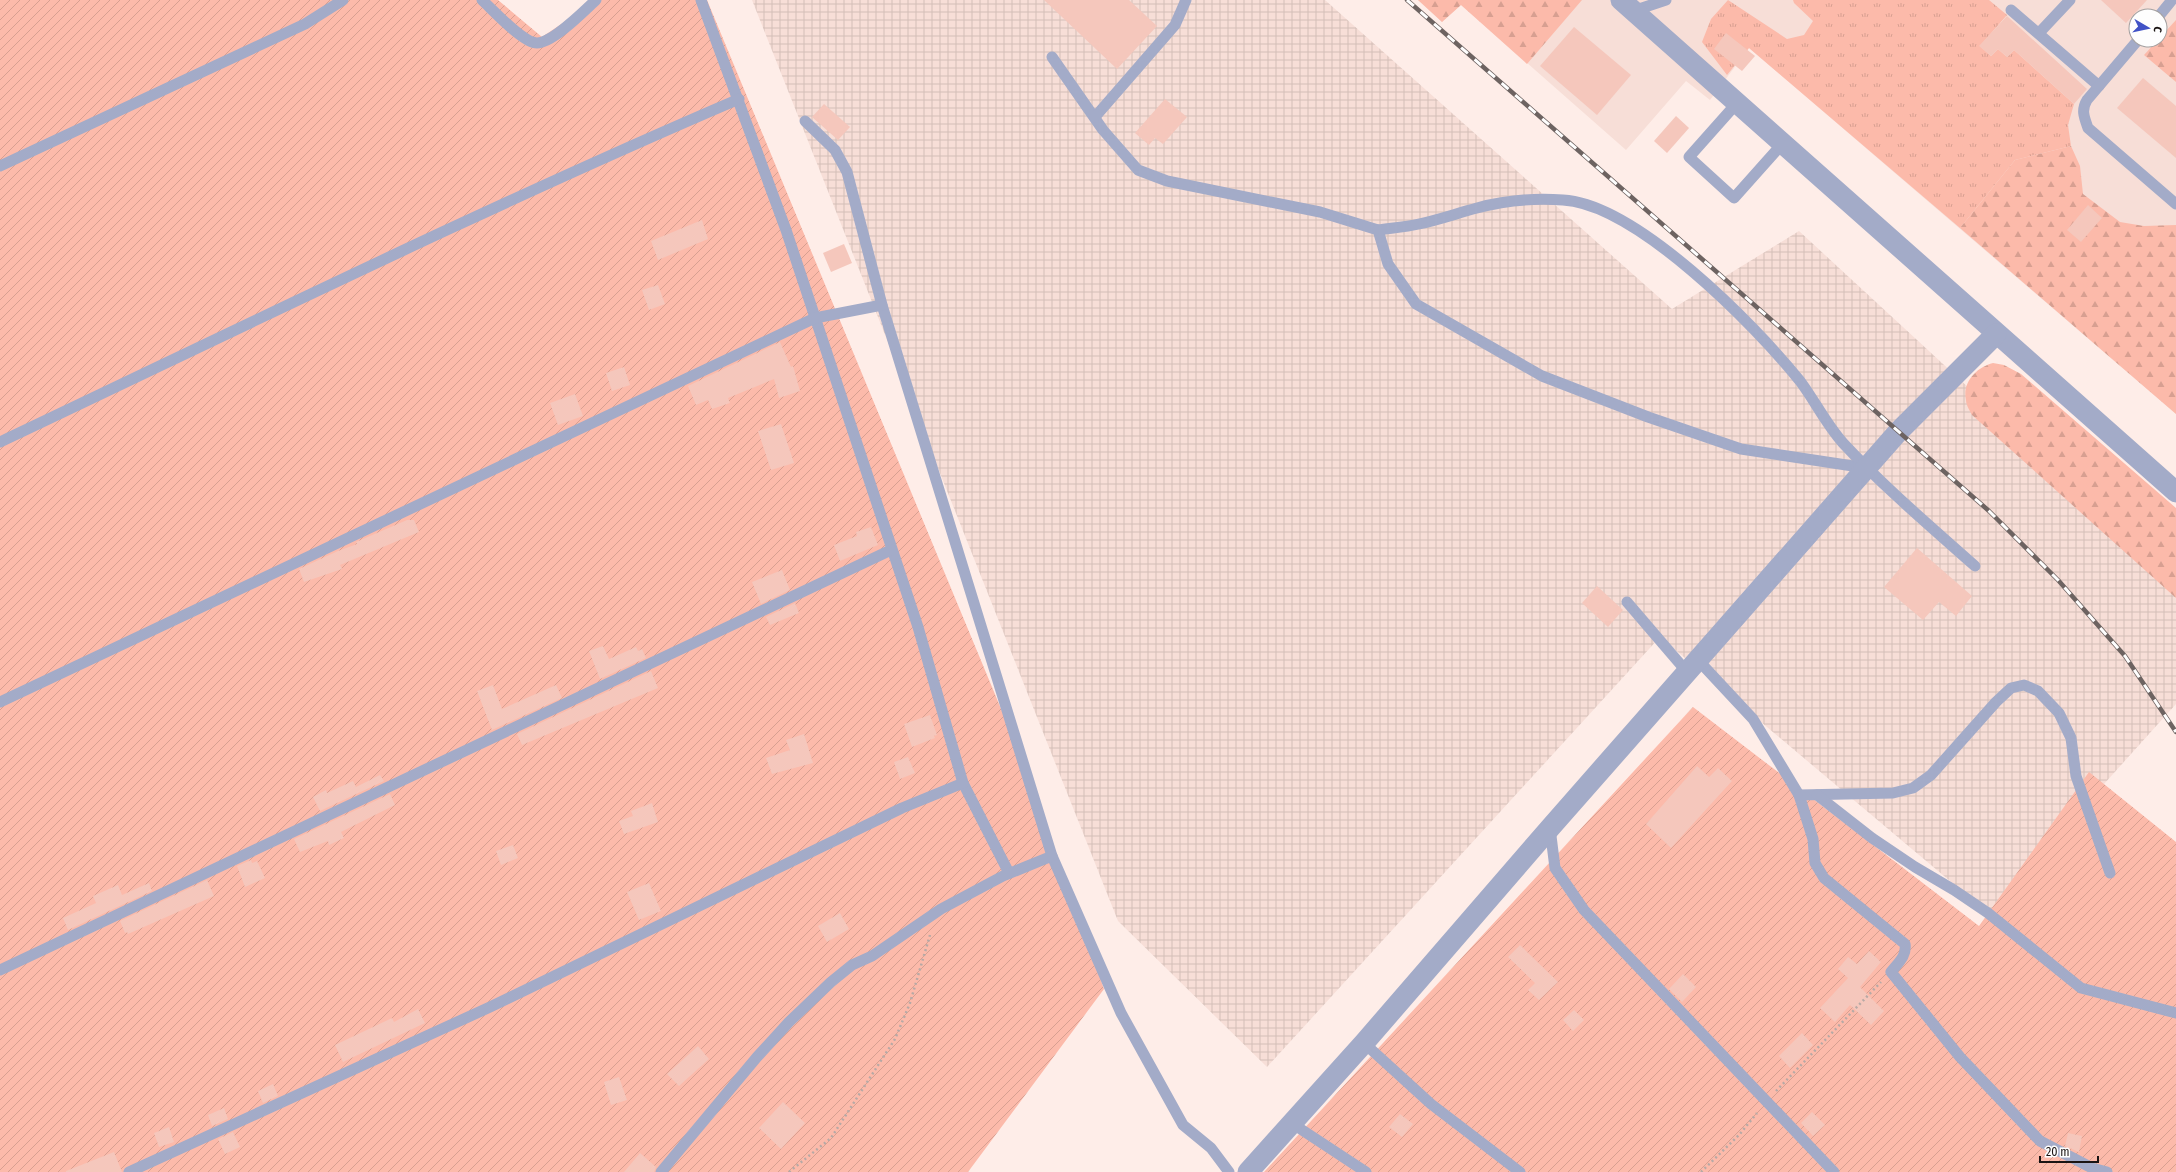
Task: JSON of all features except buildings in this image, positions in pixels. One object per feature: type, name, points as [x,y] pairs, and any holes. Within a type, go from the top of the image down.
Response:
[{"type":"street","points":[[1627,5],[1996,334],[2176,492]]},
{"type":"street","points":[[1248,1172],[1293,1124],[1550,828],[1898,432],[1996,334]]},
{"type":"lane","points":[[0,166],[305,24],[343,0]]},
{"type":"lane","points":[[482,0],[526,39],[537,43],[549,39],[596,0]]},
{"type":"lane","points":[[701,0],[739,99],[786,230],[891,550],[918,627],[963,783],[1009,873]]},
{"type":"lane","points":[[1095,117],[1175,25],[1186,0]]},
{"type":"lane","points":[[1627,5],[1666,0]]},
{"type":"lane","points":[[2039,33],[2070,0]]},
{"type":"lane","points":[[2166,8],[2172,0]]},
{"type":"lane","points":[[2011,10],[2099,86]]},
{"type":"lane","points":[[2131,48],[2083,107],[2084,117],[2088,128],[2176,204]]},
{"type":"lane","points":[[1052,57],[1095,117],[1138,170],[1167,181],[1320,212],[1378,230],[1419,224],[1479,207],[1529,200],[1564,200],[1588,205],[1621,219],[1664,250],[1729,302],[1800,382],[1837,436],[1866,468],[1975,566]]},
{"type":"lane","points":[[0,442],[454,225],[590,163],[739,99]]},
{"type":"lane","points":[[1738,103],[1689,157],[1734,198],[1783,143]]},
{"type":"lane","points":[[805,121],[835,150],[846,172],[882,305],[1052,856],[1121,1013],[1183,1125],[1211,1148],[1229,1172]]},
{"type":"lane","points":[[1378,230],[1388,264],[1416,304],[1542,376],[1648,417],[1741,449],[1866,468]]},
{"type":"lane","points":[[0,702],[815,318],[882,305]]},
{"type":"lane","points":[[0,970],[891,550]]},
{"type":"lane","points":[[1626,602],[1693,666],[1753,719],[1799,795],[1813,839],[1815,863],[1824,878],[1905,944],[1906,950],[1903,958],[1891,972],[1960,1057],[2040,1141],[2092,1168],[2107,1172]]},
{"type":"lane","points":[[1799,795],[1893,793],[1913,788],[1931,775],[1996,702],[2011,688],[2024,685],[2038,690],[2059,713],[2071,738],[2076,776],[2110,873]]},
{"type":"lane","points":[[129,1172],[490,1007],[902,808],[963,783]]},
{"type":"lane","points":[[1818,795],[1897,855],[1988,913],[2081,988],[2176,1013]]},
{"type":"lane","points":[[1550,828],[1555,868],[1584,910],[1834,1172]]},
{"type":"lane","points":[[661,1172],[756,1057],[789,1022],[852,965],[872,956],[941,909],[1009,873],[1052,856]]},
{"type":"lane","points":[[1364,1043],[1431,1104],[1520,1172]]},
{"type":"lane","points":[[1293,1124],[1366,1172]]},
{"type":"path","points":[[789,1172],[831,1138],[895,1039],[910,1002],[929,940],[941,909]]},
{"type":"path","points":[[1701,1172],[1738,1135],[1767,1101],[1891,972]]},
{"type":"shaded area","points":[[752,0],[1325,0],[1672,309],[1799,231],[2176,579],[2176,704],[1988,913],[1660,637],[1267,1067],[1118,921]]},
{"type":"shaded area","points":[[1418,0],[2176,0],[2176,414],[1749,48],[1710,100],[1686,81],[1626,150],[1461,5],[1442,22]]},
{"type":"green space","points":[[0,0],[498,0],[542,37],[597,0],[707,0],[1031,781],[1104,989],[968,1172],[0,1172]]},
{"type":"green space","points":[[1418,0],[1582,0],[1527,64],[1461,5],[1442,22]]},
{"type":"green space","points":[[1728,0],[1787,39],[1804,35],[1813,21],[1794,3],[1793,0],[1989,0],[2007,15],[1980,46],[1991,56],[1998,49],[2007,57],[2014,50],[2074,104],[2068,125],[2071,146],[2015,160],[1960,228],[1749,48],[1727,75],[1702,42],[1711,19]]},
{"type":"green space","points":[[2176,20],[2176,82],[2144,55],[2150,48],[2168,48],[2168,29]]},
{"type":"green space","points":[[2071,146],[2080,166],[2083,194],[2120,222],[2144,226],[2176,225],[2176,414],[1960,228],[2015,160]]},
{"type":"green space","points":[[1993,363],[2004,365],[2021,374],[2176,508],[2176,598],[1972,415],[1966,402],[1966,387],[1976,372]]},
{"type":"green space","points":[[1693,707],[1979,926],[2089,772],[2176,842],[2176,1172],[1264,1172]]},
{"type":"railway","points":[[1407,0],[1989,511],[2058,580],[2125,656],[2176,732]]}]
